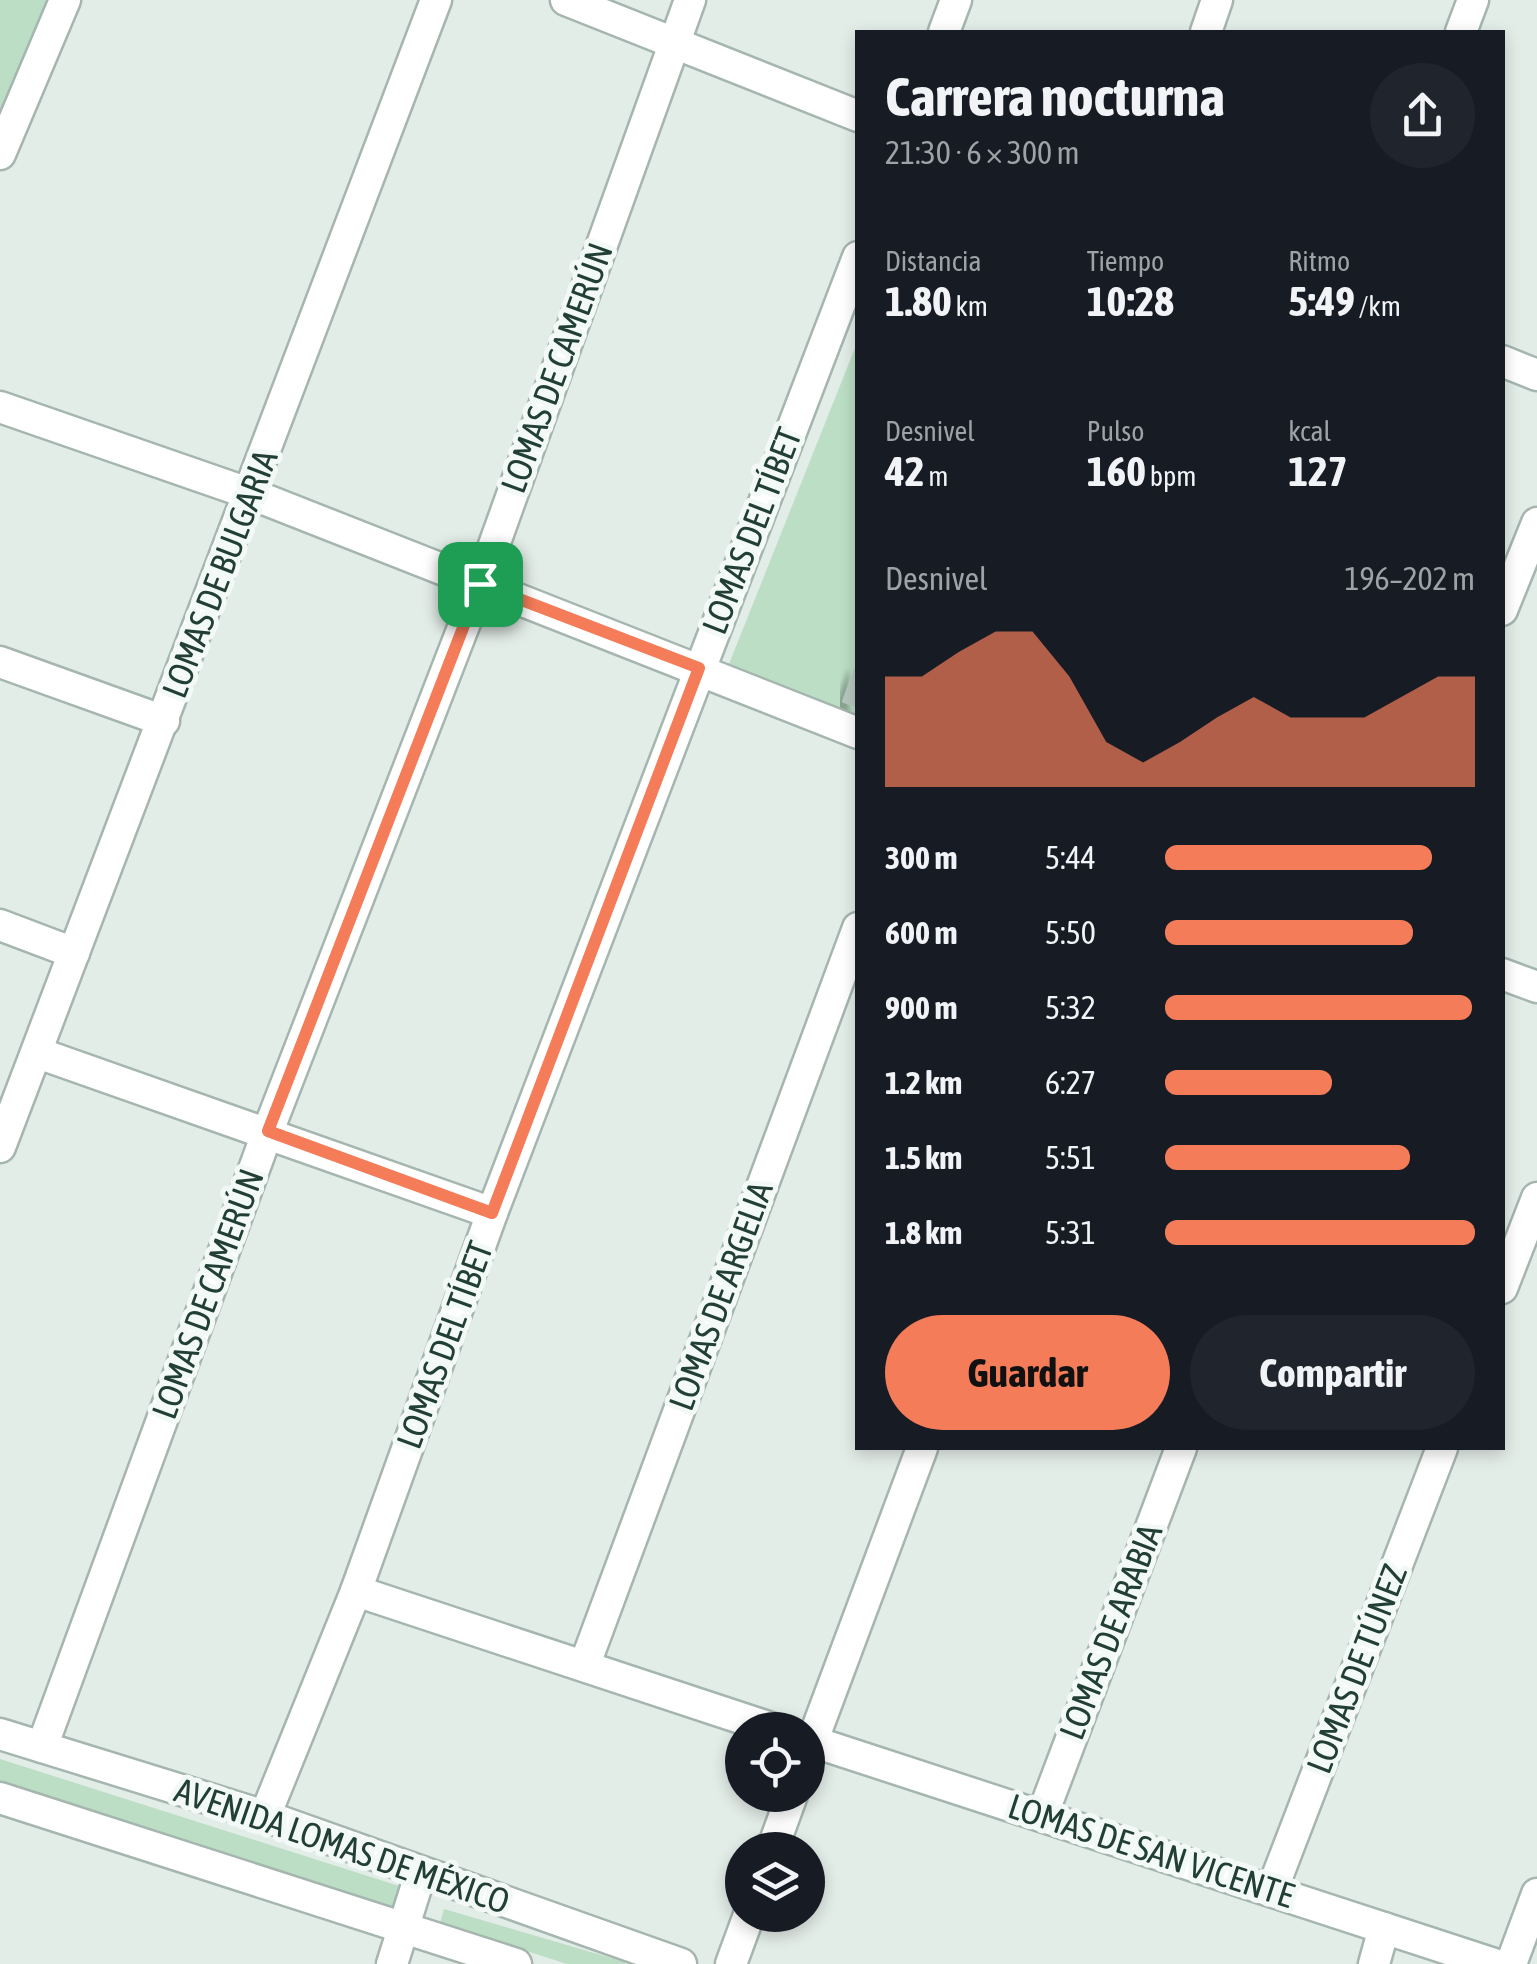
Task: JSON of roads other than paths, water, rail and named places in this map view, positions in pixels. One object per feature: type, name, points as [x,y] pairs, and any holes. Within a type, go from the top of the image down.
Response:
[{"type":"street","points":[[0,154],[64,0]]},
{"type":"street","name":"LOMAS DE BULGARIA","points":[[0,1146],[436,0]]},
{"type":"street","points":[[566,0],[855,115]]},
{"type":"street","name":"LOMAS DE CAMERÚN","points":[[42,1746],[268,1131],[480,584],[690,0]]},
{"type":"street","points":[[945,30],[956,0]]},
{"type":"street","points":[[1207,30],[1218,0]]},
{"type":"street","points":[[1463,30],[1473,0]]},
{"type":"street","name":"LOMAS DEL TÍBET","points":[[265,1816],[356,1591],[492,1213],[855,265]]},
{"type":"street","points":[[1505,362],[1537,375]]},
{"type":"street","points":[[0,407],[251,494],[855,732]]},
{"type":"street","points":[[1505,602],[1537,522]]},
{"type":"street","points":[[0,662],[164,722]]},
{"type":"street","points":[[0,925],[74,952]]},
{"type":"street","name":"LOMAS DE ARGELIA","points":[[585,1664],[855,936]]},
{"type":"street","points":[[1505,975],[1537,987]]},
{"type":"street","points":[[38,1053],[492,1213]]},
{"type":"street","points":[[1505,1280],[1537,1198]]},
{"type":"street","points":[[822,1712],[921,1450]]},
{"type":"street","name":"LOMAS DE ARABIA","points":[[1042,1816],[1180,1450]]},
{"type":"street","name":"LOMAS DE TÚNEZ","points":[[1272,1890],[1441,1450]]},
{"type":"street","points":[[356,1591],[725,1712]]},
{"type":"street","name":"AVENIDA LOMAS DE MÉXICO","points":[[0,1734],[265,1816],[649,1959],[681,1964]]},
{"type":"street","name":"LOMAS DE SAN VICENTE","points":[[825,1750],[1042,1816],[1494,1964]]},
{"type":"street","name":"AVENIDA LOMAS DE MÉXICO","points":[[0,1798],[516,1964]]},
{"type":"street","points":[[392,1964],[420,1872]]},
{"type":"street","points":[[1511,1964],[1537,1894]]},
{"type":"street","points":[[1374,1964],[1384,1928]]},
{"type":"street","points":[[731,1964],[743,1932]]}]
